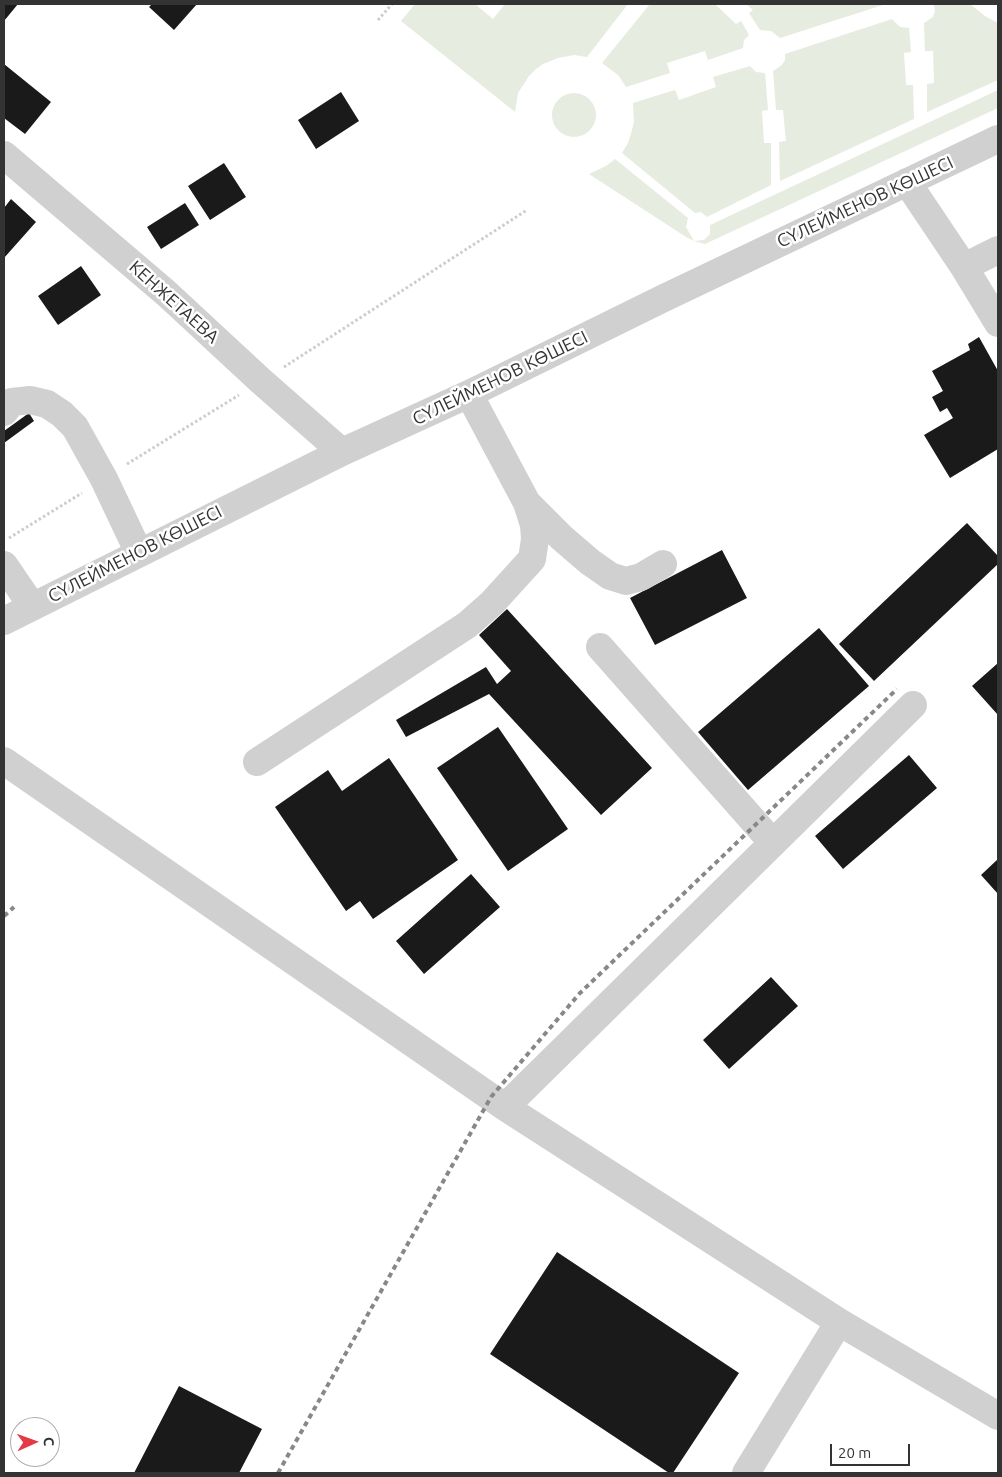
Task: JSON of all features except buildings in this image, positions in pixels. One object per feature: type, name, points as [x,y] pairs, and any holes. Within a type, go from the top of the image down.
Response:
[{"type":"street","name":"СҮЛЕЙМЕНОВ КӨШЕСІ","points":[[4,621],[342,452],[469,394],[664,298],[998,139]]},
{"type":"street","name":"КЕНЖЕТАЕВА","points":[[4,155],[166,293],[342,452]]},
{"type":"street","points":[[907,182],[964,267],[998,323]]},
{"type":"street","points":[[964,267],[998,250]]},
{"type":"street","points":[[257,762],[467,625],[492,603],[532,558],[536,539],[527,503],[469,394]]},
{"type":"street","points":[[4,412],[12,402],[30,400],[47,404],[62,414],[75,427],[104,478],[139,553]]},
{"type":"street","points":[[527,503],[562,538],[610,576],[626,581],[641,577],[663,564]]},
{"type":"street","points":[[4,565],[32,606]]},
{"type":"street","points":[[600,647],[773,842]]},
{"type":"street","points":[[505,1107],[913,705]]},
{"type":"street","points":[[4,761],[505,1107],[839,1322],[998,1416]]},
{"type":"street","points":[[746,1473],[839,1322]]},
{"type":"path","points":[[378,20],[392,4]]},
{"type":"shaded area","points":[[415,4],[475,4],[493,19],[505,4],[628,4],[587,57],[574,55],[558,58],[536,69],[518,93],[515,112],[401,21]]},
{"type":"shaded area","points":[[650,4],[715,4],[736,24],[741,21],[749,35],[744,40],[743,48],[708,60],[705,51],[667,63],[670,73],[626,87],[618,75],[602,63]]},
{"type":"shaded area","points":[[746,4],[886,4],[780,38],[771,31],[760,30],[749,13],[753,10]]},
{"type":"shaded area","points":[[970,4],[985,16],[998,23],[998,80],[927,112],[927,84],[934,83],[933,51],[925,51],[924,23],[933,17],[934,5]]},
{"type":"shaded area","points":[[892,19],[900,27],[909,28],[911,52],[904,53],[906,85],[913,85],[914,119],[780,181],[779,142],[786,141],[783,110],[776,110],[773,71],[782,65],[785,60],[785,54]]},
{"type":"shaded area","points":[[750,66],[756,72],[765,73],[768,110],[762,111],[764,143],[771,143],[771,185],[707,217],[701,212],[695,213],[622,153],[628,143],[634,121],[633,103],[675,90],[679,100],[716,87],[713,77]]},
{"type":"shaded area","points":[[998,90],[998,108],[705,244],[694,241],[704,240],[710,234],[710,225]]},
{"type":"shaded area","points":[[574,93],[586,97],[592,103],[596,115],[592,127],[586,133],[574,137],[562,133],[556,127],[552,115],[556,103],[562,97]]},
{"type":"shaded area","points":[[615,159],[688,218],[686,227],[694,241],[589,174],[606,166]]},
{"type":"railway","points":[[278,1473],[491,1097],[580,993],[897,689]]},
{"type":"railway","points":[[4,916],[14,907]]}]
